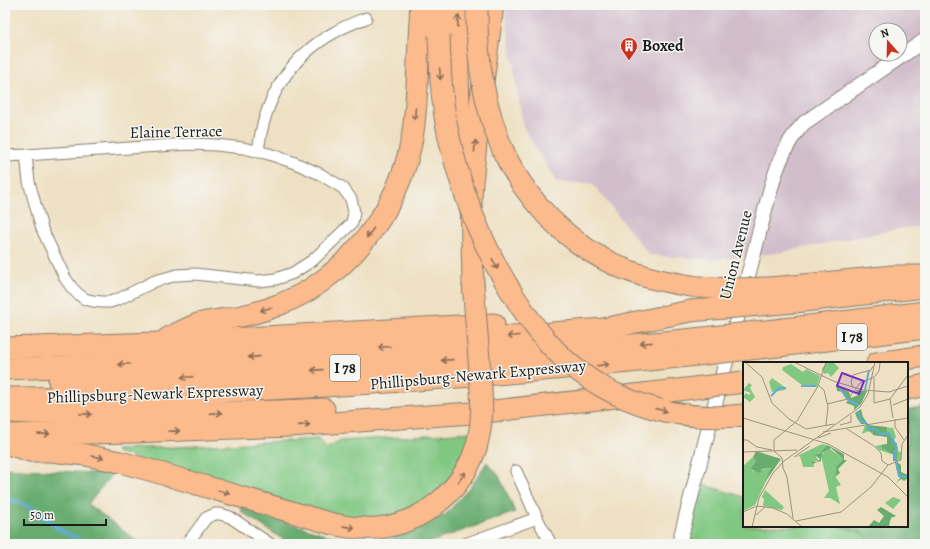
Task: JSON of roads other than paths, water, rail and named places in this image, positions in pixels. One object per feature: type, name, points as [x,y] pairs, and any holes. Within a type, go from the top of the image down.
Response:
[{"type":"highway","points":[[157,343],[200,324],[240,317],[282,304],[300,295],[318,284],[333,272],[363,242],[374,228],[388,205],[402,176],[409,156],[415,117],[421,5]]},
{"type":"highway","points":[[440,5],[440,73],[445,114],[453,154],[465,194],[479,232],[494,263],[520,306],[562,358],[582,373],[622,397],[656,409],[681,414],[716,417],[743,415]]},
{"type":"highway","points":[[477,6],[478,44],[484,88],[492,121],[504,153],[517,178],[529,195],[554,223],[586,249],[603,259],[640,275],[658,280],[698,287],[757,289],[795,294],[893,276],[925,276]]},
{"type":"highway","points":[[5,443],[30,451],[52,451],[86,455],[153,470],[350,528],[378,528],[397,524],[431,508],[446,496],[467,470],[473,457],[481,430],[482,394],[473,283],[471,199],[479,111],[477,6]]},
{"type":"highway","points":[[473,283],[466,244],[461,174],[458,55],[477,6]]},
{"type":"highway","name":"I 78","points":[[5,348],[157,343],[382,331],[690,311],[795,294],[925,287]]},
{"type":"highway","points":[[5,369],[252,357],[603,329],[690,311]]},
{"type":"highway","name":"Phillipsburg-Newark Expressway","points":[[781,337],[925,312]]},
{"type":"highway","name":"Phillipsburg-Newark Expressway","points":[[5,398],[151,395],[353,385],[514,373],[682,348],[781,337],[925,328]]},
{"type":"highway","name":"Phillipsburg-Newark Expressway","points":[[5,382],[110,380],[297,371],[482,358],[682,348]]},
{"type":"highway","name":"I 78","points":[[884,362],[925,356]]},
{"type":"highway","points":[[5,435],[290,426],[477,412],[743,382]]},
{"type":"highway","points":[[908,389],[925,385]]},
{"type":"highway","points":[[5,412],[106,414],[249,412],[407,405],[494,398],[603,399]]},
{"type":"street","points":[[258,152],[261,130],[267,108],[281,81],[290,69],[311,48],[323,39],[336,31],[366,18]]},
{"type":"street","name":"Union Avenue","points":[[679,544],[776,170],[792,138],[804,123],[925,40]]},
{"type":"street","name":"Elaine Terrace","points":[[5,156],[189,144],[243,148],[269,154],[295,163],[320,174],[343,188],[352,199],[354,212],[352,223],[313,260],[293,273],[276,279],[259,281],[195,274],[177,275],[155,281],[110,302],[93,302],[78,294],[65,278],[42,229],[30,182],[26,155]]},
{"type":"street","points":[[516,471],[537,518],[551,544]]},
{"type":"street","points":[[187,544],[206,518],[215,514],[230,517],[270,544]]},
{"type":"street","points":[[465,544],[537,518]]},
{"type":"waterway","points":[[5,497],[30,507],[59,529],[84,544]]},
{"type":"place","name":"Boxed","points":[[629,61]]}]
